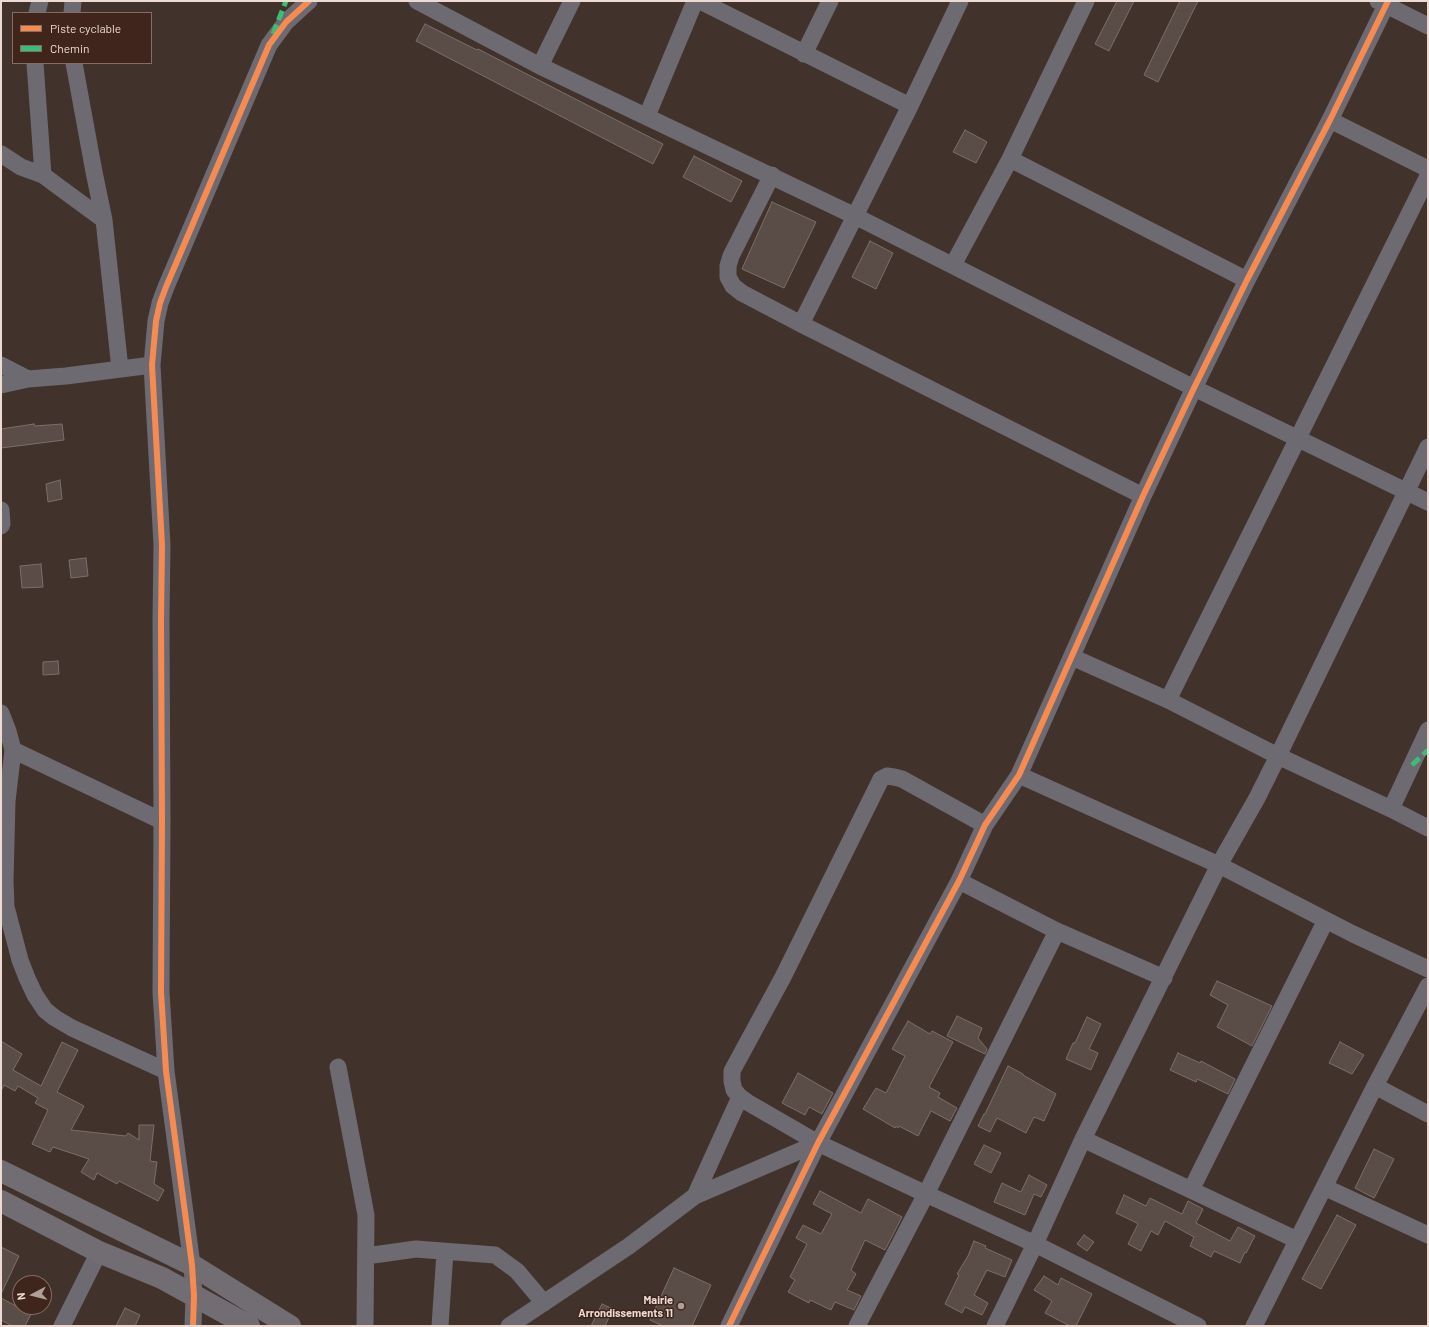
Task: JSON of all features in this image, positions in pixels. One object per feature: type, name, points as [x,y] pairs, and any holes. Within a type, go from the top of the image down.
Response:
[{"type":"main road","points":[[1,1171],[192,1265],[290,1326]]},
{"type":"main road","points":[[1,1201],[100,1252],[162,1278],[249,1326]]},
{"type":"street","points":[[37,12],[40,1]]},
{"type":"street","points":[[72,12],[73,1]]},
{"type":"street","points":[[193,1326],[194,1296],[192,1265],[166,1071],[162,992],[162,545],[152,365],[156,321],[160,303],[261,61],[269,45],[286,22],[309,1]]},
{"type":"street","points":[[417,1],[540,66],[772,175],[1298,440],[1428,502]]},
{"type":"street","points":[[540,66],[572,1]]},
{"type":"street","points":[[647,116],[695,1]]},
{"type":"street","points":[[700,1],[910,106]]},
{"type":"street","points":[[804,54],[830,1]]},
{"type":"street","points":[[802,324],[910,106],[960,1]]},
{"type":"street","points":[[953,265],[1010,159],[1086,1]]},
{"type":"street","points":[[729,1326],[818,1143],[959,881],[985,825],[1019,775],[1143,496],[1247,280],[1330,120],[1384,2],[1428,26]]},
{"type":"street","points":[[35,64],[43,175]]},
{"type":"street","points":[[74,64],[104,220],[120,369]]},
{"type":"street","points":[[1330,120],[1428,169]]},
{"type":"street","points":[[1,154],[21,167]]},
{"type":"street","points":[[1010,159],[1247,280]]},
{"type":"street","points":[[1,160],[43,175],[104,220]]},
{"type":"street","points":[[772,175],[731,256],[728,266],[728,277],[733,286],[742,293],[802,324],[1143,496]]},
{"type":"street","points":[[1168,700],[1428,176]]},
{"type":"street","points":[[1,365],[28,378]]},
{"type":"street","points":[[1,385],[28,378],[66,376],[152,365]]},
{"type":"street","points":[[995,1326],[1035,1244],[1083,1139],[1219,865],[1257,798],[1278,756],[1428,446]]},
{"type":"street","points":[[1,510],[1,526]]},
{"type":"street","points":[[1072,657],[1168,700],[1278,756],[1428,828]]},
{"type":"street","points":[[1,713],[13,750],[7,801],[3,867],[6,907],[20,960],[35,995],[45,1010],[72,1028],[166,1071]]},
{"type":"street","points":[[1391,809],[1428,730]]},
{"type":"street","points":[[13,750],[162,821]]},
{"type":"street","points":[[1019,775],[1219,865],[1428,970]]},
{"type":"street","points":[[985,825],[894,776],[887,776],[881,779],[783,977],[732,1071],[734,1090],[740,1097],[818,1143],[1035,1244],[1198,1326]]},
{"type":"street","points":[[959,881],[1057,931],[1164,978]]},
{"type":"street","points":[[1191,1190],[1326,920]]},
{"type":"street","points":[[857,1326],[926,1194],[1057,931]]},
{"type":"street","points":[[1254,1326],[1375,1086],[1428,986]]},
{"type":"street","points":[[338,1067],[366,1215],[365,1326]]},
{"type":"street","points":[[1375,1086],[1428,1114]]},
{"type":"street","points":[[695,1196],[740,1097]]},
{"type":"street","points":[[1083,1139],[1297,1240]]},
{"type":"street","points":[[509,1326],[629,1246],[695,1196],[818,1143]]},
{"type":"street","points":[[1324,1187],[1428,1235]]},
{"type":"street","points":[[366,1256],[416,1249],[495,1255],[517,1271],[544,1303]]},
{"type":"street","points":[[62,1326],[100,1252]]},
{"type":"street","points":[[440,1326],[445,1252]]},
{"type":"building","points":[[1117,1],[1134,1],[1109,51],[1095,44]]},
{"type":"building","points":[[1180,1],[1198,1],[1158,82],[1144,75]]},
{"type":"building","points":[[425,24],[477,50],[478,49],[663,144],[653,164],[416,41]]},
{"type":"building","points":[[965,130],[987,142],[976,163],[953,152]]},
{"type":"building","points":[[694,156],[742,181],[731,202],[683,177]]},
{"type":"building","points":[[772,202],[816,222],[784,288],[742,269]]},
{"type":"building","points":[[870,241],[893,253],[876,289],[852,277]]},
{"type":"building","points":[[34,424],[35,426],[62,424],[64,440],[1,448],[1,429]]},
{"type":"building","points":[[60,480],[62,499],[48,502],[46,484]]},
{"type":"building","points":[[86,558],[88,576],[71,578],[69,560]]},
{"type":"building","points":[[41,564],[43,587],[22,588],[20,566]]},
{"type":"building","points":[[58,661],[59,674],[43,675],[43,662]]},
{"type":"building","points":[[1217,981],[1272,1006],[1252,1046],[1217,1027],[1228,1005],[1210,995]]},
{"type":"building","points":[[957,1016],[982,1028],[978,1038],[987,1049],[985,1054],[947,1036]]},
{"type":"building","points":[[1087,1017],[1101,1024],[1089,1049],[1098,1053],[1091,1070],[1066,1059]]},
{"type":"building","points":[[908,1021],[930,1034],[932,1031],[953,1042],[929,1087],[940,1093],[938,1097],[957,1108],[950,1121],[931,1111],[918,1136],[899,1126],[898,1128],[896,1126],[895,1128],[863,1109],[876,1088],[886,1093],[905,1056],[892,1049]]},
{"type":"building","points":[[1,1041],[22,1054],[13,1070],[41,1086],[62,1042],[78,1050],[57,1092],[84,1106],[71,1130],[126,1136],[128,1133],[139,1140],[139,1125],[154,1125],[150,1161],[157,1162],[154,1184],[164,1190],[158,1201],[119,1181],[117,1184],[97,1173],[94,1180],[81,1172],[89,1159],[53,1147],[50,1152],[32,1144],[48,1110],[35,1103],[38,1098],[18,1086],[15,1091],[4,1085],[1,1091]]},
{"type":"building","points":[[1340,1042],[1364,1055],[1352,1074],[1329,1063]]},
{"type":"building","points":[[1178,1053],[1200,1063],[1201,1061],[1235,1079],[1228,1094],[1197,1079],[1196,1082],[1170,1070]]},
{"type":"building","points":[[1008,1066],[1056,1094],[1044,1121],[1034,1117],[1026,1133],[997,1118],[990,1132],[978,1126]]},
{"type":"building","points":[[798,1073],[833,1093],[822,1114],[809,1107],[805,1115],[782,1103]]},
{"type":"building","points":[[984,1145],[1001,1153],[991,1173],[974,1164]]},
{"type":"building","points":[[1374,1149],[1394,1159],[1374,1198],[1355,1188]]},
{"type":"building","points":[[1029,1175],[1047,1185],[1041,1197],[1034,1194],[1025,1215],[994,1202],[1002,1183],[1021,1192]]},
{"type":"building","points":[[820,1191],[861,1213],[868,1199],[902,1217],[885,1250],[865,1240],[851,1270],[856,1274],[847,1290],[861,1296],[854,1310],[835,1302],[831,1310],[810,1300],[809,1303],[788,1292],[795,1280],[790,1277],[807,1244],[796,1238],[803,1225],[821,1234],[832,1214],[813,1204]]},
{"type":"building","points":[[1124,1195],[1146,1206],[1150,1198],[1182,1214],[1188,1201],[1203,1209],[1196,1223],[1230,1241],[1238,1227],[1255,1236],[1240,1263],[1214,1251],[1211,1257],[1190,1246],[1194,1237],[1165,1221],[1158,1235],[1151,1231],[1141,1251],[1128,1244],[1138,1224],[1116,1213]]},
{"type":"building","points":[[1337,1215],[1356,1225],[1321,1289],[1302,1279]]},
{"type":"building","points":[[1084,1235],[1094,1242],[1087,1251],[1077,1244]]},
{"type":"building","points":[[974,1241],[986,1246],[985,1248],[1012,1260],[1005,1277],[987,1270],[974,1295],[988,1303],[982,1315],[965,1307],[962,1313],[945,1304],[959,1275],[957,1274],[968,1256]]},
{"type":"building","points":[[1,1247],[19,1256],[1,1294]]},
{"type":"building","points":[[674,1268],[711,1285],[692,1326],[663,1326],[650,1320]]},
{"type":"building","points":[[1044,1276],[1058,1285],[1061,1278],[1092,1294],[1076,1326],[1070,1326],[1045,1313],[1052,1301],[1034,1290]]},
{"type":"building","points":[[1,1298],[12,1304],[12,1315],[30,1315],[25,1326],[12,1326],[1,1320]]},
{"type":"building","points":[[602,1304],[613,1309],[605,1326],[591,1326]]},
{"type":"building","points":[[125,1308],[140,1315],[135,1326],[116,1326]]},
{"type":"marked path","points":[[273,34],[286,1]]},
{"type":"marked path","points":[[1412,765],[1428,750]]},
{"type":"cycle path","points":[[193,1326],[194,1296],[192,1265],[166,1071],[161,992],[162,545],[152,365],[156,321],[160,303],[269,45],[286,22],[309,1]]},
{"type":"cycle path","points":[[729,1326],[818,1143],[959,881],[985,825],[1019,775],[1143,496],[1194,388],[1247,280],[1330,120],[1388,1]]},
{"type":"place","name":"Mairie Arrondissements 11","points":[[681,1306]]}]
